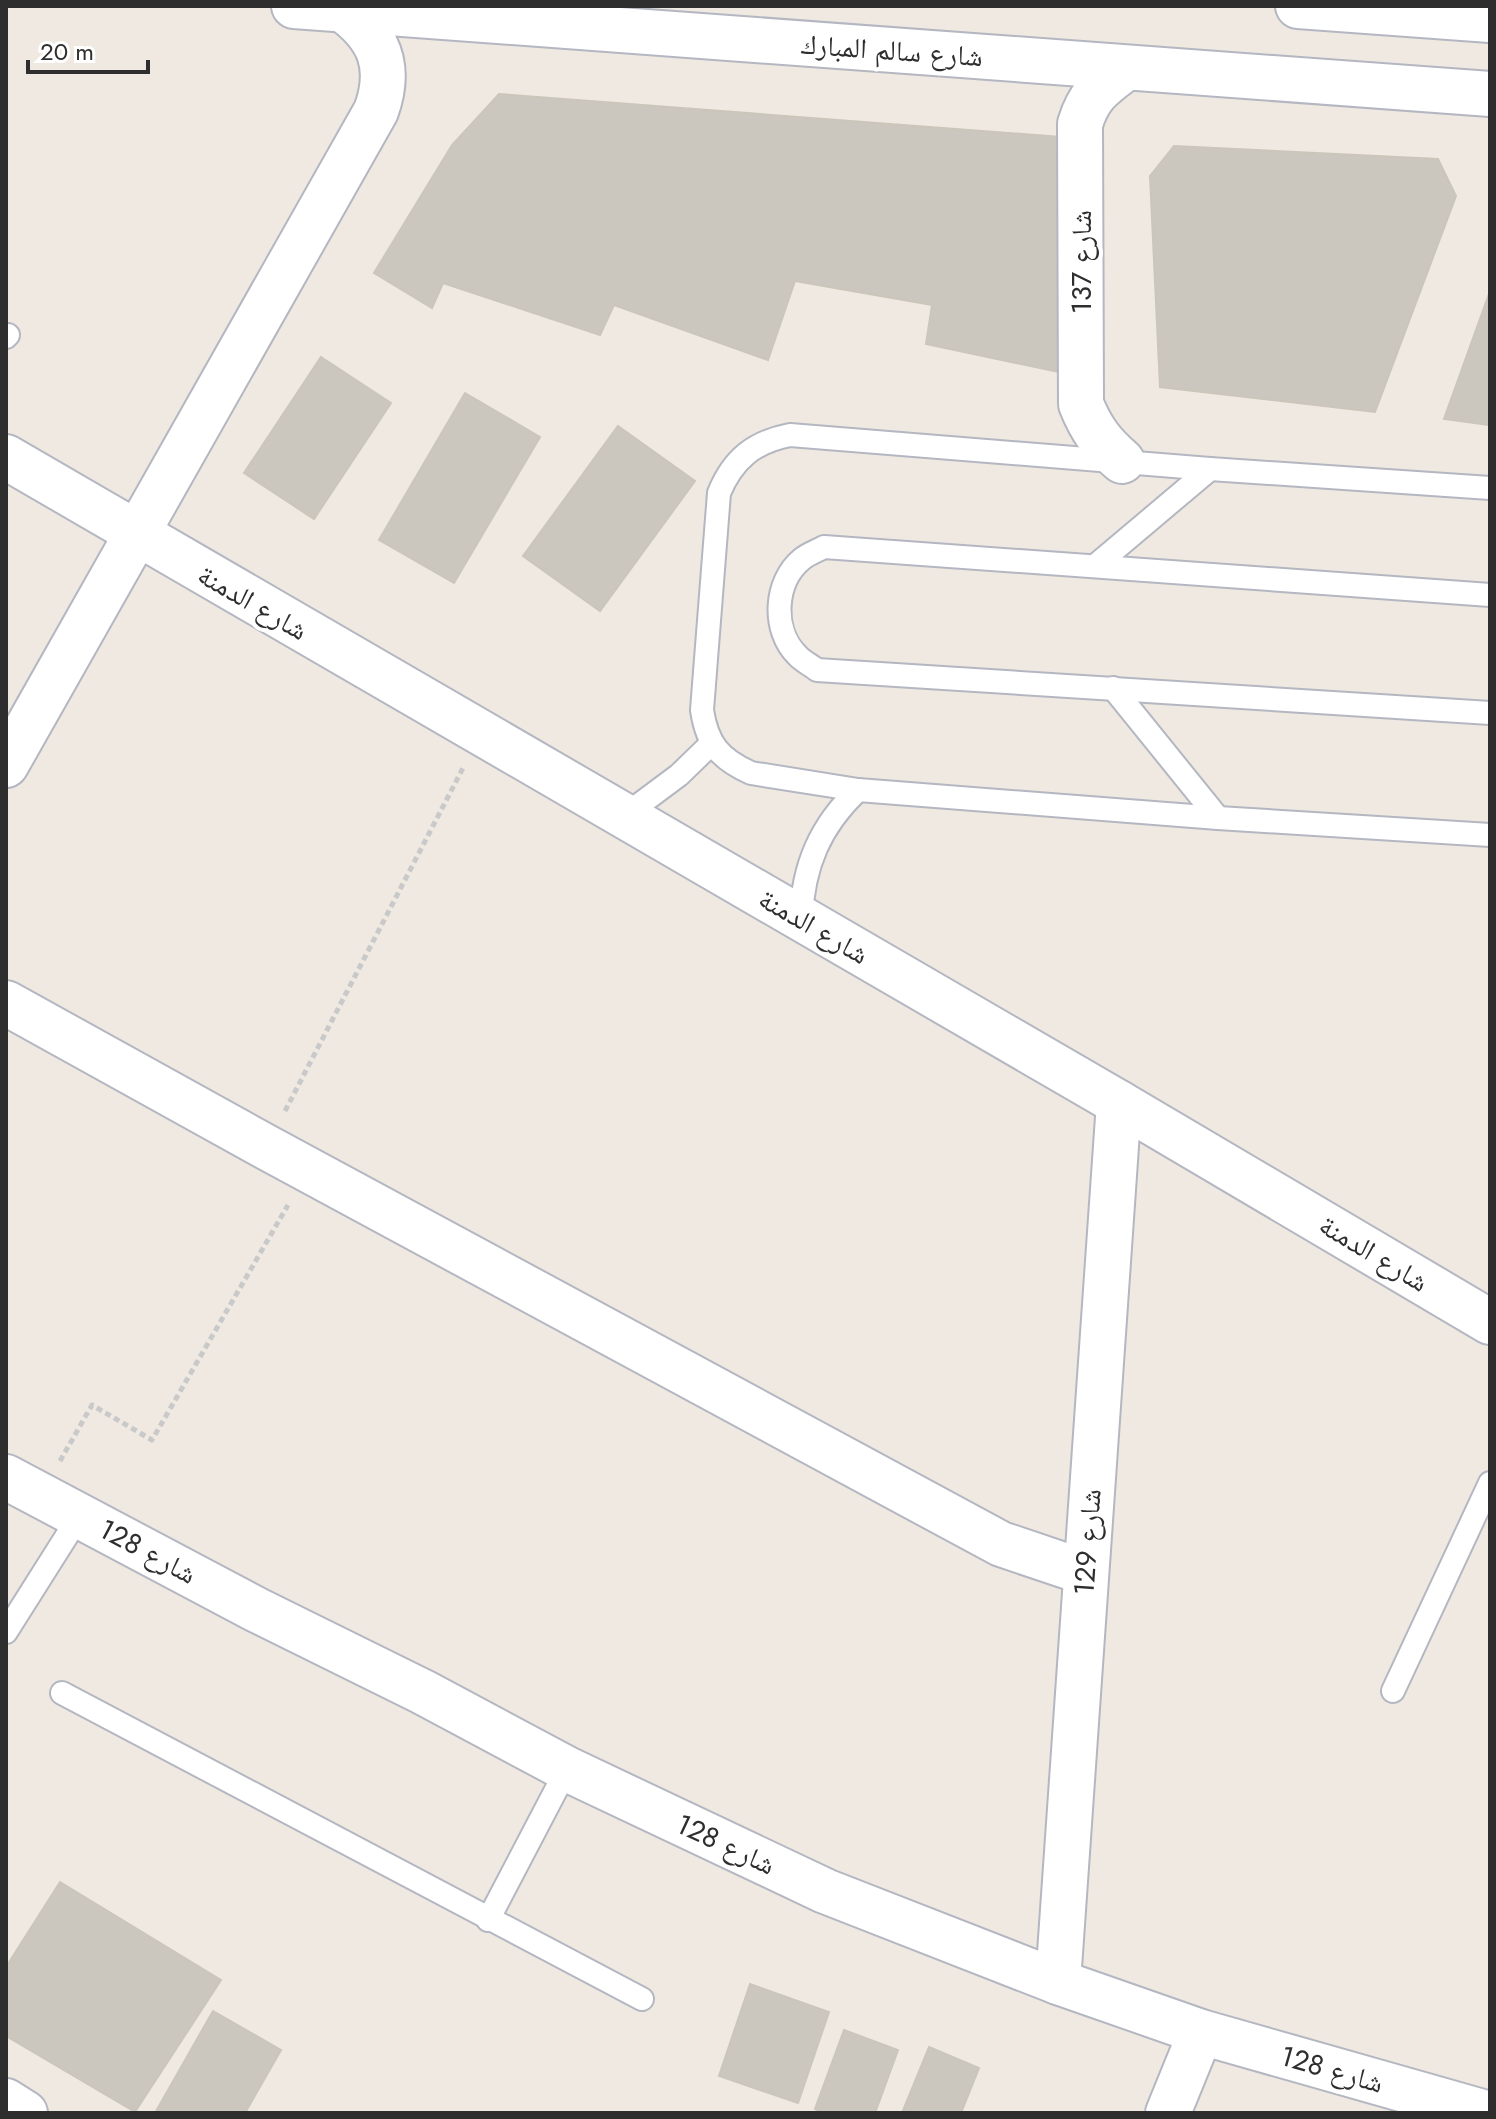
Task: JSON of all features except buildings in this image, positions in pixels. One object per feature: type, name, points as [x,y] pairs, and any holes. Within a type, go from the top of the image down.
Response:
[{"type":"street","name":"شارع سالم المبارك","points":[[294,6],[1490,94]]},
{"type":"street","points":[[1298,6],[1490,20]]},
{"type":"street","points":[[6,765],[376,111],[383,92],[384,73],[380,54],[365,28],[342,9]]},
{"type":"street","name":"شارع 137","points":[[1122,461],[1101,444],[1081,404],[1080,124],[1094,92],[1126,68]]},
{"type":"street","name":"شارع الدمنة","points":[[6,457],[1490,1322]]},
{"type":"street","points":[[6,1003],[308,1170],[1001,1544],[1084,1572]]},
{"type":"street","name":"شارع 129","points":[[1058,1982],[1084,1572],[1119,1103]]},
{"type":"street","name":"شارع 128","points":[[23,1486],[567,1769],[825,1891],[1058,1982],[1201,2032],[1486,2113]]},
{"type":"street","points":[[1168,2113],[1201,2032]]},
{"type":"street","points":[[6,2101],[25,2113]]},
{"type":"lane","points":[[1490,488],[790,435],[771,438],[738,459],[719,493],[702,710],[705,730],[712,743],[736,766],[751,773],[858,790],[1490,835]]},
{"type":"lane","points":[[1095,566],[1210,469]]},
{"type":"lane","points":[[1490,595],[824,547],[801,560],[785,581],[779,605],[782,631],[796,654],[817,670],[1490,713]]},
{"type":"lane","points":[[1113,688],[1218,818]]},
{"type":"lane","points":[[624,816],[679,775],[712,743]]},
{"type":"lane","points":[[801,918],[802,894],[814,847],[840,807],[858,790]]},
{"type":"lane","points":[[1393,1691],[1490,1483]]},
{"type":"lane","points":[[6,1632],[80,1515]]},
{"type":"lane","points":[[62,1693],[642,1999]]},
{"type":"lane","points":[[488,1920],[567,1769]]},
{"type":"path","points":[[266,1147],[481,734]]},
{"type":"path","points":[[23,1486],[92,1405],[152,1440],[308,1170]]}]
